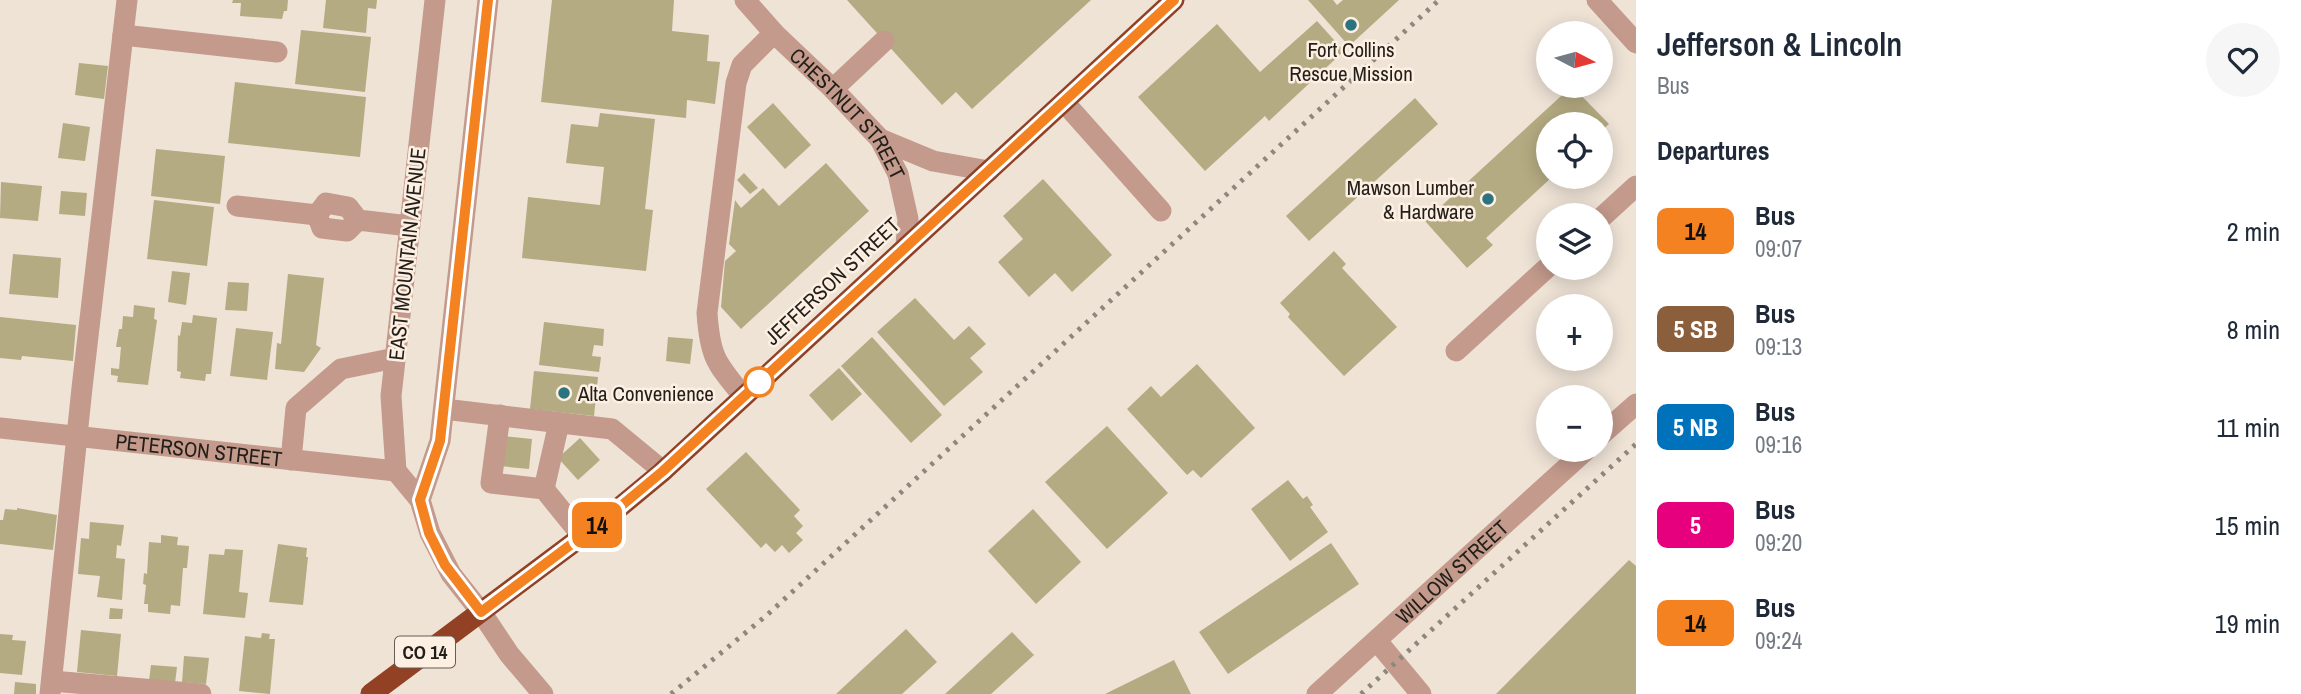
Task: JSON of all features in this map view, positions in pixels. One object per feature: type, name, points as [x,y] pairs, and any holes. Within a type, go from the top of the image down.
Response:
[{"type":"highway","name":"JEFFERSON STREET","points":[[481,612],[663,471],[1174,0]]},
{"type":"highway","name":"CO 14","points":[[371,694],[481,612]]},
{"type":"street","points":[[127,0],[51,687],[201,694]]},
{"type":"street","name":"EAST MOUNTAIN AVENUE","points":[[396,471],[391,397],[435,0]]},
{"type":"street","points":[[420,500],[440,441],[488,0]]},
{"type":"street","name":"CHESTNUT STREET","points":[[745,0],[774,33],[833,89],[880,139],[898,174],[908,219],[906,246]]},
{"type":"street","points":[[1597,0],[1636,43]]},
{"type":"street","points":[[743,396],[715,362],[707,313],[736,83],[742,65],[774,33]]},
{"type":"street","points":[[123,35],[277,52]]},
{"type":"street","points":[[833,89],[884,41]]},
{"type":"street","points":[[1064,102],[1161,211]]},
{"type":"street","points":[[880,139],[933,161],[989,171]]},
{"type":"street","points":[[1613,207],[1636,186]]},
{"type":"street","points":[[237,206],[317,215],[326,203],[348,207],[358,220],[409,226]]},
{"type":"street","points":[[1456,351],[1536,278]]},
{"type":"street","points":[[291,460],[296,408],[341,369],[395,358]]},
{"type":"street","points":[[1613,424],[1636,404]]},
{"type":"street","points":[[444,409],[612,429],[663,471]]},
{"type":"street","points":[[500,415],[491,483],[544,489],[582,536]]},
{"type":"street","points":[[544,489],[559,423]]},
{"type":"street","name":"PETERSON STREET","points":[[0,428],[396,471]]},
{"type":"street","name":"WILLOW STREET","points":[[1317,694],[1573,462]]},
{"type":"street","points":[[396,471],[420,500],[429,533],[445,565],[509,654],[543,694]]},
{"type":"street","points":[[1377,641],[1421,694]]},
{"type":"building","points":[[233,0],[288,0],[287,11],[284,11],[282,19],[240,16],[241,3],[232,3]]},
{"type":"building","points":[[326,0],[377,0],[376,9],[368,8],[366,33],[323,28]]},
{"type":"building","points":[[552,0],[674,0],[672,31],[709,35],[707,61],[720,62],[715,104],[687,100],[686,118],[541,102]]},
{"type":"building","points":[[847,0],[1091,0],[972,109],[956,92],[942,105]]},
{"type":"building","name":"Fort Collins Rescue Mission","points":[[1308,0],[1333,0],[1337,5],[1343,0],[1399,0],[1349,46]]},
{"type":"building","points":[[1317,21],[1344,51],[1269,121],[1265,116],[1205,171],[1138,97],[1217,24],[1260,72]]},
{"type":"building","points":[[301,30],[371,37],[365,92],[295,84]]},
{"type":"building","points":[[79,63],[108,66],[104,99],[75,95]]},
{"type":"building","points":[[235,82],[366,97],[360,157],[228,143]]},
{"type":"building","points":[[1415,98],[1438,124],[1309,241],[1286,216]]},
{"type":"building","name":"Mawson Lumber & Hardware","points":[[1559,98],[1584,98],[1597,112],[1544,112]]},
{"type":"building","points":[[773,103],[811,145],[785,169],[747,127]]},
{"type":"building","points":[[600,113],[655,119],[645,209],[653,210],[646,271],[522,258],[528,197],[600,205],[604,167],[566,163],[571,124],[598,127]]},
{"type":"building","name":"Mawson Lumber & Hardware","points":[[1536,119],[1536,189],[1539,189],[1486,238],[1493,245],[1467,268],[1425,221]]},
{"type":"building","points":[[63,123],[90,127],[85,161],[58,158]]},
{"type":"building","points":[[156,149],[225,156],[220,204],[151,196]]},
{"type":"building","points":[[826,163],[869,211],[741,329],[721,307],[725,261],[736,251],[729,244],[735,200],[741,208],[763,188],[779,206]]},
{"type":"building","points":[[744,173],[758,188],[750,194],[737,180]]},
{"type":"building","points":[[1043,179],[1112,255],[1072,292],[1055,273],[1029,297],[998,262],[1023,239],[1003,216]]},
{"type":"building","points":[[1,182],[42,186],[38,221],[0,218]]},
{"type":"building","points":[[61,191],[87,193],[85,216],[59,214]]},
{"type":"building","points":[[154,200],[214,207],[207,266],[147,259]]},
{"type":"building","points":[[1334,251],[1346,264],[1342,268],[1397,327],[1344,376],[1288,317],[1290,314],[1280,303]]},
{"type":"building","points":[[13,254],[61,258],[58,298],[9,294]]},
{"type":"building","points":[[172,271],[190,273],[186,305],[168,302]]},
{"type":"building","points":[[288,274],[324,278],[316,345],[321,348],[304,372],[275,369],[277,343],[281,344]]},
{"type":"building","points":[[228,282],[249,283],[247,311],[225,310]]},
{"type":"building","points":[[915,298],[954,340],[969,326],[986,344],[970,358],[983,372],[944,406],[877,332]]},
{"type":"building","points":[[134,305],[155,308],[154,319],[157,320],[148,385],[117,382],[118,376],[111,375],[111,368],[119,369],[121,347],[116,347],[123,316],[133,317]]},
{"type":"building","points":[[193,315],[217,318],[211,374],[206,374],[205,381],[180,378],[181,372],[177,371],[178,335],[180,336],[182,322],[192,323]]},
{"type":"building","points":[[0,317],[76,325],[73,361],[22,356],[21,360],[0,358]]},
{"type":"building","points":[[544,322],[604,329],[603,346],[594,345],[592,356],[601,357],[599,372],[539,365]]},
{"type":"building","points":[[236,328],[273,332],[267,380],[230,376]]},
{"type":"building","points":[[668,337],[693,339],[690,364],[666,361]]},
{"type":"building","points":[[872,337],[942,415],[911,443],[841,366]]},
{"type":"building","points":[[1197,364],[1255,428],[1201,478],[1193,470],[1187,475],[1127,409],[1151,386],[1161,397]]},
{"type":"building","points":[[839,368],[862,394],[832,421],[809,395]]},
{"type":"building","name":"Alta Convenience","points":[[534,371],[598,377],[594,416],[530,409]]},
{"type":"building","points":[[1107,426],[1168,493],[1107,549],[1045,482]]},
{"type":"building","points":[[502,436],[532,439],[529,469],[499,466]]},
{"type":"building","points":[[580,438],[600,460],[578,480],[558,458]]},
{"type":"building","points":[[746,452],[800,510],[794,516],[803,526],[796,533],[803,540],[789,553],[782,545],[775,552],[766,543],[761,548],[706,489]]},
{"type":"building","points":[[1288,480],[1303,499],[1307,496],[1313,505],[1310,507],[1328,532],[1290,561],[1251,509]]},
{"type":"building","points":[[17,508],[57,515],[53,550],[0,544],[0,520],[3,520],[5,509]]},
{"type":"building","points":[[1033,509],[1081,562],[1036,604],[988,551]]},
{"type":"building","points":[[90,522],[124,525],[116,558],[125,559],[122,600],[97,597],[100,576],[78,574],[81,538],[89,539]]},
{"type":"building","points":[[161,535],[178,537],[177,545],[189,546],[187,568],[183,568],[180,606],[171,605],[170,614],[148,612],[148,604],[144,604],[146,585],[143,584],[144,573],[147,574],[149,542],[161,543]]},
{"type":"building","points":[[1331,543],[1359,584],[1228,674],[1199,632]]},
{"type":"building","points":[[278,544],[307,548],[303,605],[269,602]]},
{"type":"building","points":[[225,549],[243,550],[239,592],[248,593],[245,618],[203,614],[209,554],[224,555]]},
{"type":"building","points":[[1629,560],[1636,566],[1636,694],[1496,694]]},
{"type":"building","points":[[110,608],[123,609],[122,619],[109,619]]},
{"type":"building","points":[[906,629],[937,662],[902,694],[836,694]]},
{"type":"building","points":[[81,630],[121,634],[117,676],[77,672]]},
{"type":"building","points":[[1012,632],[1034,655],[991,694],[945,694]]},
{"type":"building","points":[[262,633],[270,634],[269,639],[275,639],[270,694],[239,691],[245,636],[261,638]]},
{"type":"building","points":[[0,634],[13,635],[12,640],[26,641],[22,675],[0,673]]},
{"type":"building","points":[[184,656],[209,658],[206,684],[182,682]]},
{"type":"building","points":[[1174,660],[1191,694],[1105,694]]},
{"type":"building","points":[[151,665],[177,667],[175,683],[149,681]]},
{"type":"building","points":[[15,682],[36,684],[36,694],[14,694]]},
{"type":"railway","points":[[671,694],[767,615],[1439,0]]},
{"type":"railway","points":[[1361,694],[1636,444]]},
{"type":"bus line","name":"14","points":[[488,0],[440,441],[420,500],[429,533],[445,565],[481,612],[609,516],[663,471],[1174,0]]},
{"type":"place","name":"Fort Collins Rescue Mission","points":[[1351,25]]},
{"type":"place","name":"Mawson Lumber & Hardware","points":[[1488,199]]},
{"type":"place","name":"Alta Convenience","points":[[564,393]]}]
